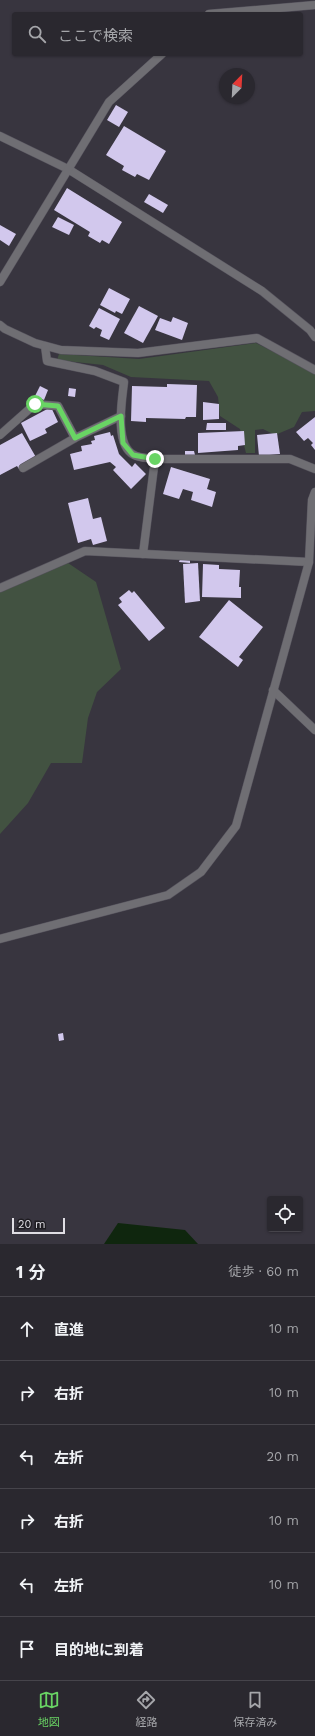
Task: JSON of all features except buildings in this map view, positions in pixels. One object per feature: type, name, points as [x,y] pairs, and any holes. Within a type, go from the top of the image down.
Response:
[{"type":"street","points":[[233,12],[315,5]]},
{"type":"street","points":[[0,282],[109,102],[160,56]]},
{"type":"street","points":[[0,136],[68,169],[262,291],[310,330],[315,337]]},
{"type":"street","points":[[0,325],[5,329],[45,346],[61,350],[138,353],[257,338],[315,370]]},
{"type":"street","points":[[45,346],[47,361],[95,371],[124,382],[121,416],[123,443],[133,455],[155,459],[290,459],[315,469]]},
{"type":"street","points":[[0,435],[35,404],[58,406],[75,438]]},
{"type":"street","points":[[23,468],[75,438],[121,416]]},
{"type":"street","points":[[143,554],[155,459]]},
{"type":"street","points":[[0,939],[168,895],[201,872],[236,826],[309,562],[312,500],[315,492]]},
{"type":"street","points":[[0,588],[85,551],[309,562]]},
{"type":"street","points":[[273,690],[315,730]]},
{"type":"shaded area","points":[[256,343],[315,373],[315,411],[302,412],[294,427],[275,435],[263,429],[255,430],[255,453],[246,453],[240,429],[220,416],[218,397],[209,381],[131,377],[103,365],[57,360],[59,354],[139,359]]},
{"type":"shaded area","points":[[68,563],[96,582],[121,669],[97,692],[88,718],[82,763],[51,763],[28,803],[0,834],[0,592]]},
{"type":"shaded area","points":[[118,1223],[185,1230],[198,1244],[104,1244]]},
{"type":"route","points":[[35,404],[58,406],[75,438],[121,416],[123,443],[133,455],[155,459]]}]
